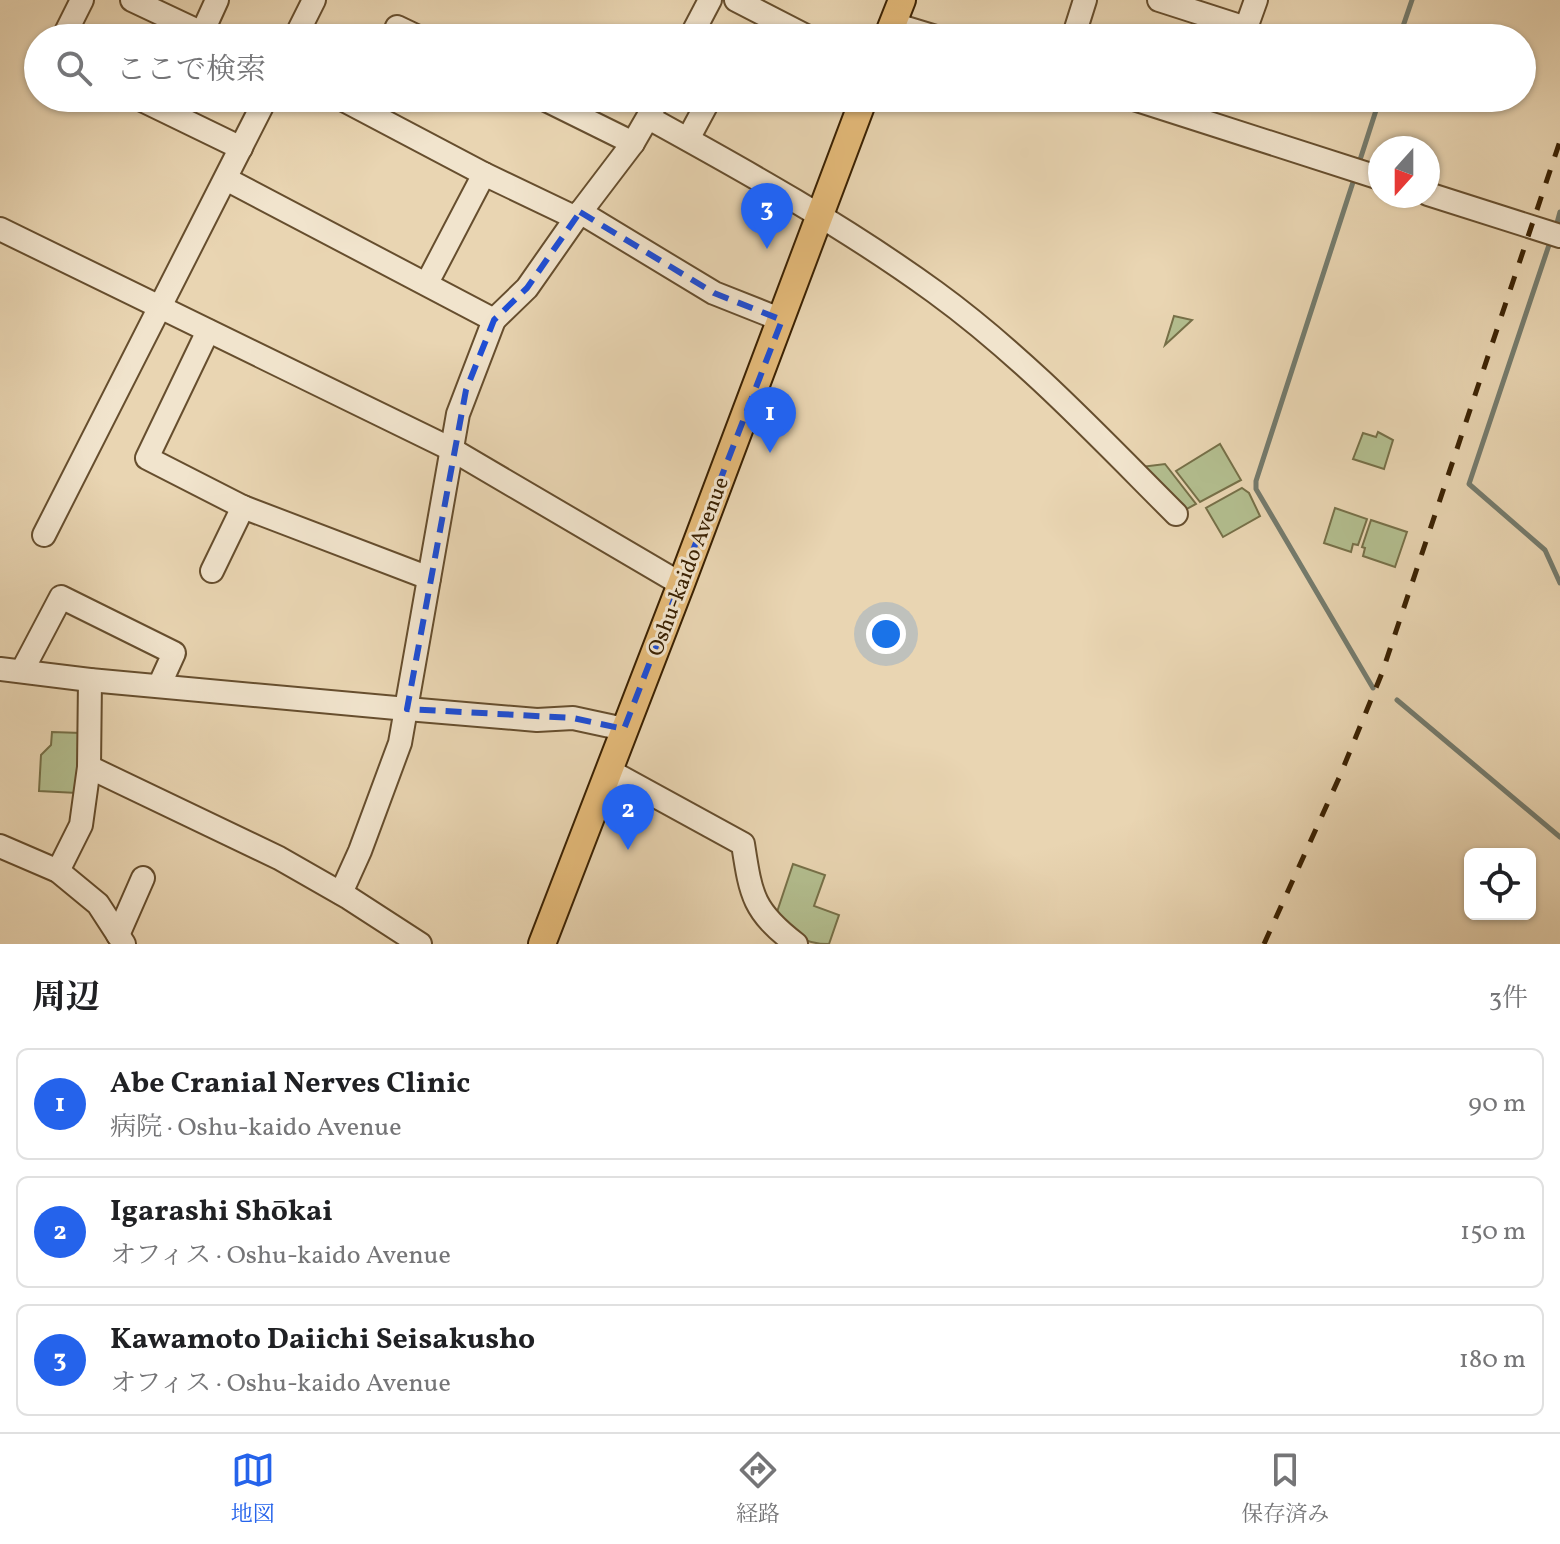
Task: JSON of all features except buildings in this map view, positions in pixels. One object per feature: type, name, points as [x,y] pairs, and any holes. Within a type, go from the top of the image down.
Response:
[{"type":"main road","name":"Oshu-kaido Avenue","points":[[542,944],[859,112]]},
{"type":"street","points":[[70,24],[82,0]]},
{"type":"street","points":[[132,0],[182,24]]},
{"type":"street","points":[[210,24],[217,0]]},
{"type":"street","points":[[302,24],[314,0]]},
{"type":"street","points":[[697,24],[710,0]]},
{"type":"street","points":[[736,0],[783,24]]},
{"type":"street","points":[[1077,24],[1085,0]]},
{"type":"street","points":[[1159,0],[1234,24]]},
{"type":"street","points":[[1247,24],[1256,0]]},
{"type":"street","points":[[167,112],[241,148]]},
{"type":"street","points":[[44,535],[259,112]]},
{"type":"street","points":[[374,112],[484,174],[578,215],[714,293],[782,320]]},
{"type":"street","points":[[570,112],[633,143]]},
{"type":"street","points":[[341,893],[385,789],[400,743],[458,414],[494,320],[527,288],[633,143],[652,112]]},
{"type":"street","points":[[658,112],[688,139],[820,214],[936,293],[1046,385],[1176,514]]},
{"type":"street","points":[[688,139],[702,112]]},
{"type":"street","points":[[1174,112],[1365,174]]},
{"type":"street","points":[[427,283],[484,174]]},
{"type":"street","points":[[226,179],[494,320]]},
{"type":"street","points":[[1440,198],[1560,236]]},
{"type":"street","points":[[0,229],[451,449],[681,584]]},
{"type":"street","points":[[208,331],[147,458],[243,507],[429,578]]},
{"type":"street","points":[[212,571],[243,507]]},
{"type":"street","points":[[159,686],[174,653],[61,597],[11,670],[90,680],[407,709],[537,720],[573,718],[624,729]]},
{"type":"street","points":[[58,871],[81,825],[89,767],[90,680]]},
{"type":"street","points":[[89,767],[279,858],[341,893],[420,944]]},
{"type":"street","points":[[608,770],[743,844],[756,905],[767,921],[789,942]]},
{"type":"street","points":[[0,846],[58,871],[98,904],[121,940]]},
{"type":"street","points":[[121,940],[143,878]]},
{"type":"highlighted area","points":[[580,212],[714,293],[782,320],[624,729],[573,718],[407,709],[466,390],[494,320],[527,288]]},
{"type":"green space","points":[[1174,316],[1192,320],[1165,345]]},
{"type":"green space","points":[[1378,432],[1393,440],[1384,469],[1353,459],[1363,433],[1376,437]]},
{"type":"green space","points":[[1220,444],[1241,480],[1200,502],[1176,471]]},
{"type":"green space","points":[[1165,464],[1196,504],[1183,511],[1141,467]]},
{"type":"green space","points":[[1242,488],[1249,493],[1260,516],[1223,537],[1206,508]]},
{"type":"green space","points":[[1335,508],[1367,519],[1358,545],[1353,544],[1351,552],[1324,543]]},
{"type":"green space","points":[[1371,520],[1407,532],[1395,567],[1363,556],[1365,548],[1362,547]]},
{"type":"green space","points":[[52,732],[81,733],[77,793],[39,791],[41,755],[51,745]]},
{"type":"green space","points":[[793,864],[825,875],[814,906],[839,915],[829,944],[799,937],[776,915]]},
{"type":"waterway","points":[[1404,24],[1412,0]]},
{"type":"waterway","points":[[1359,163],[1375,112]]},
{"type":"waterway","points":[[1355,176],[1256,481],[1256,489],[1373,688]]},
{"type":"waterway","points":[[1560,212],[1557,223],[1560,226]]},
{"type":"waterway","points":[[1551,239],[1469,484],[1545,550],[1560,583]]},
{"type":"waterway","points":[[1397,700],[1560,837]]},
{"type":"railway","points":[[1264,944],[1339,778],[1382,673],[1560,141]]},
{"type":"place","name":"Kawamoto Daiichi Seisakusho","points":[[767,249]]},
{"type":"place","name":"Abe Cranial Nerves Clinic","points":[[770,453]]},
{"type":"place","name":"Igarashi Shōkai","points":[[628,850]]}]
